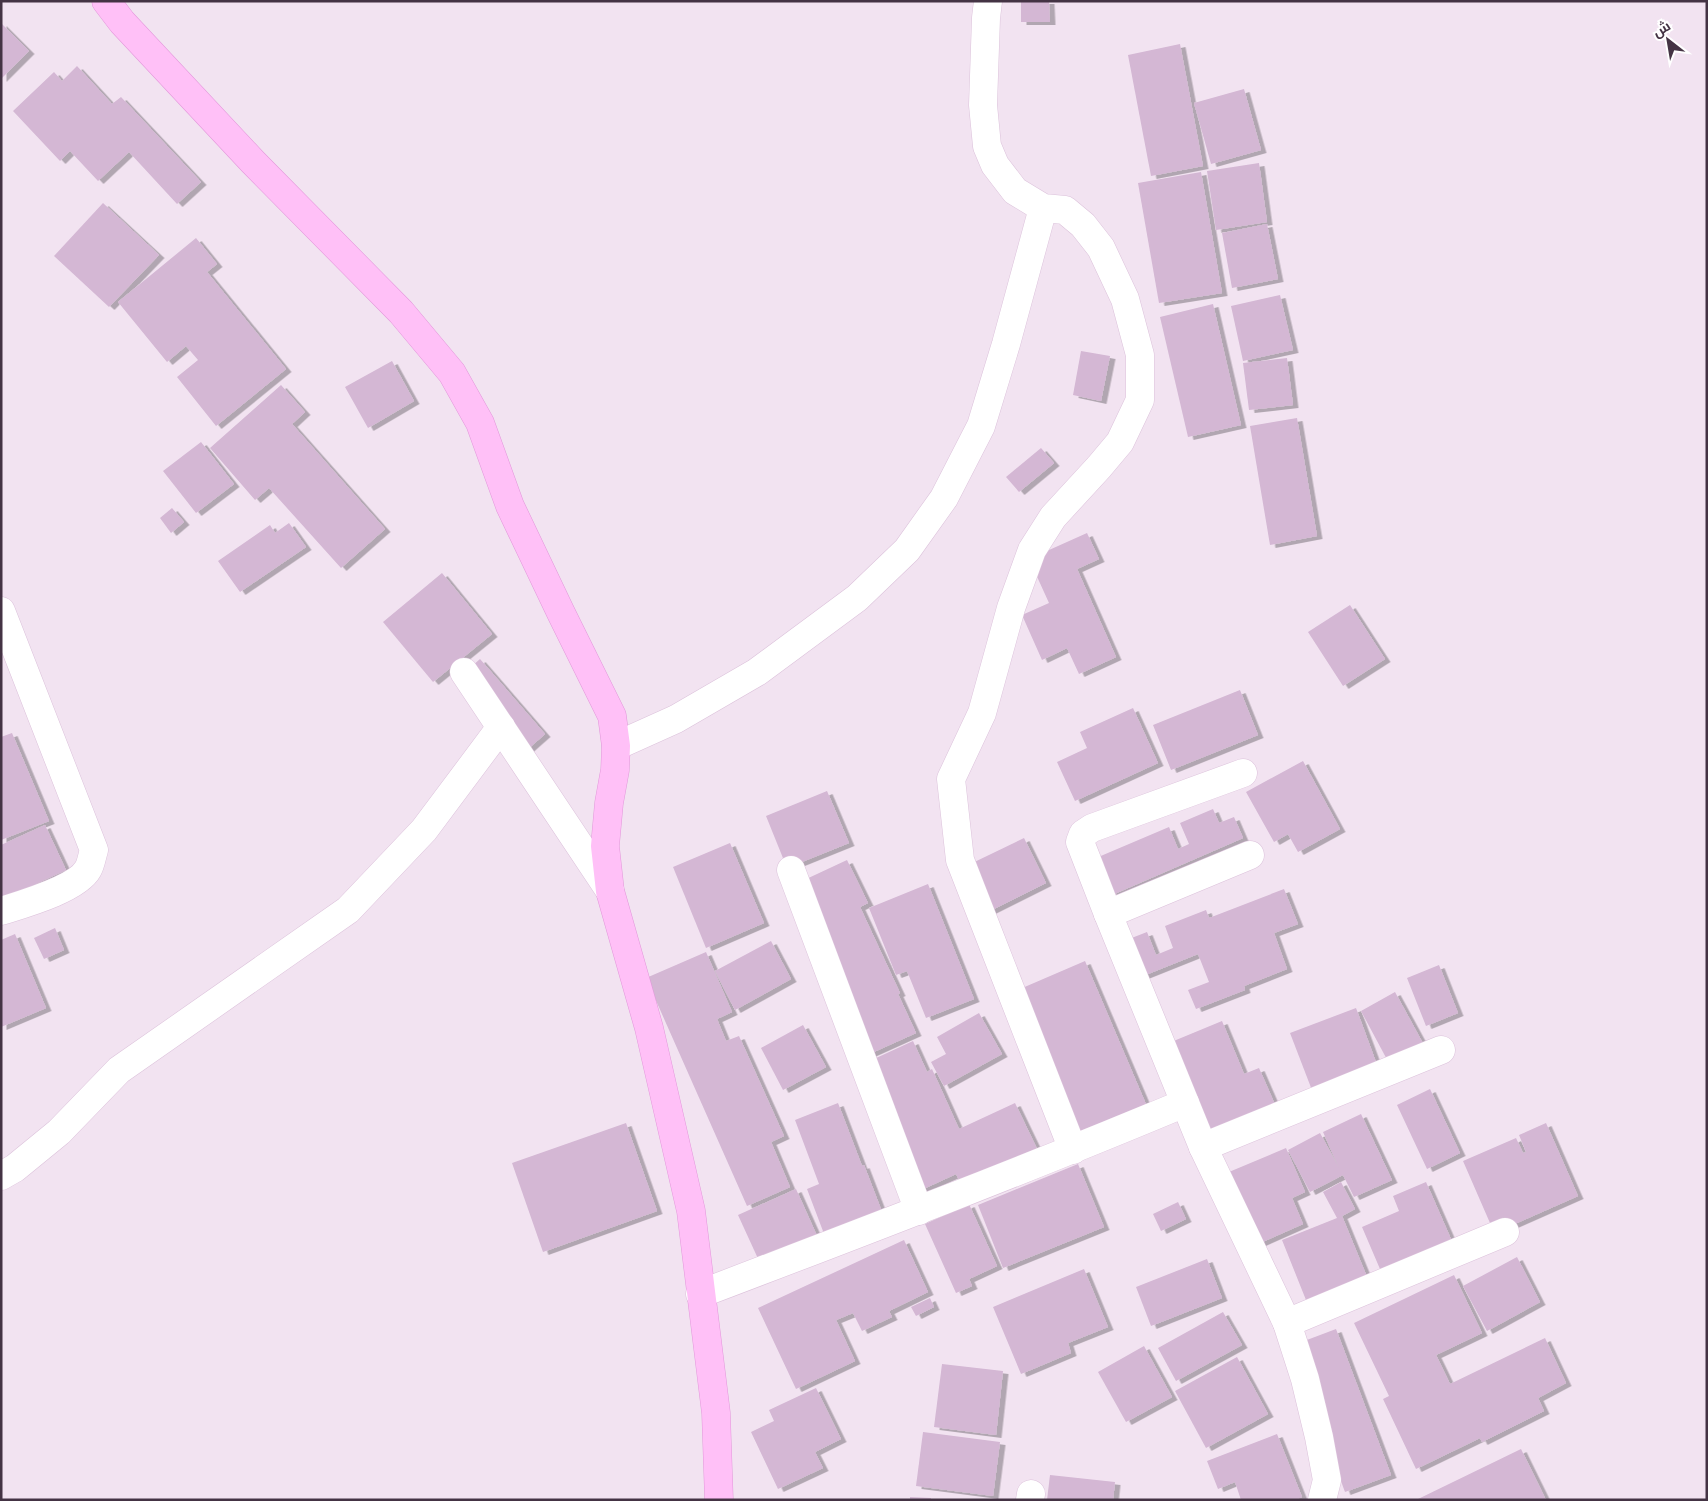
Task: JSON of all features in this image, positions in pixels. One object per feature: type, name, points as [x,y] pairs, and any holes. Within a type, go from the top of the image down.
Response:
[{"type":"main road","points":[[106,1],[122,22],[253,162],[401,312],[452,373],[480,423],[510,506],[612,716],[616,746],[615,770],[609,804],[605,846],[610,891],[649,1028],[691,1212],[716,1413],[719,1500]]},
{"type":"street","points":[[988,1],[983,105],[987,146],[995,165],[1015,191],[1043,208],[1065,210],[1083,225],[1101,248],[1125,299],[1140,355],[1140,400],[1120,442],[1099,468],[1052,518],[1032,550],[1011,608],[982,714],[951,779],[960,860],[1073,1150]]},
{"type":"street","points":[[616,746],[676,719],[757,672],[857,598],[907,550],[944,498],[981,426],[1006,344],[1043,208]]},
{"type":"street","points":[[1,611],[94,850],[88,870],[75,882],[50,894],[1,911]]},
{"type":"street","points":[[464,672],[610,891]]},
{"type":"street","points":[[1,1176],[15,1168],[59,1132],[119,1070],[348,910],[424,830],[501,727]]},
{"type":"street","points":[[1243,773],[1092,828],[1083,834],[1080,842],[1203,1147],[1287,1323],[1305,1379],[1319,1437],[1327,1480],[1322,1500]]},
{"type":"street","points":[[1108,914],[1250,855]]},
{"type":"street","points":[[791,870],[919,1211]]},
{"type":"street","points":[[1203,1147],[1441,1050]]},
{"type":"street","points":[[700,1294],[919,1211],[1185,1103]]},
{"type":"street","points":[[1287,1323],[1505,1232]]},
{"type":"building","points":[[1021,1],[1049,1],[1050,22],[1021,22]]},
{"type":"building","points":[[1,23],[29,51],[1,79]]},
{"type":"building","points":[[1180,44],[1203,166],[1151,176],[1128,55]]},
{"type":"building","points":[[77,66],[112,104],[121,97],[201,182],[177,204],[129,152],[98,181],[70,151],[60,161],[13,111],[54,72],[62,81]]},
{"type":"building","points":[[1244,89],[1261,150],[1211,164],[1194,103]]},
{"type":"building","points":[[1259,163],[1267,222],[1216,230],[1207,171]]},
{"type":"building","points":[[1201,172],[1222,293],[1159,303],[1138,183]]},
{"type":"building","points":[[103,203],[159,255],[109,307],[54,256]]},
{"type":"building","points":[[1267,224],[1278,279],[1232,288],[1222,233]]},
{"type":"building","points":[[196,238],[217,264],[207,272],[286,369],[216,426],[177,377],[198,360],[186,346],[167,362],[118,302]]},
{"type":"building","points":[[1280,295],[1293,350],[1243,361],[1231,306]]},
{"type":"building","points":[[1213,304],[1241,425],[1188,437],[1160,317]]},
{"type":"building","points":[[1081,351],[1110,356],[1101,401],[1073,395]]},
{"type":"building","points":[[1287,358],[1293,405],[1249,410],[1243,363]]},
{"type":"building","points":[[392,361],[414,401],[368,428],[345,387]]},
{"type":"building","points":[[281,385],[305,412],[292,424],[385,529],[341,568],[269,488],[255,500],[210,448]]},
{"type":"building","points":[[1297,418],[1317,536],[1270,545],[1250,426]]},
{"type":"building","points":[[201,442],[234,484],[196,513],[163,471]]},
{"type":"building","points":[[1041,448],[1054,463],[1019,492],[1006,477]]},
{"type":"building","points":[[172,508],[184,522],[171,533],[160,518]]},
{"type":"building","points":[[289,523],[306,547],[240,592],[218,561],[270,525],[275,533]]},
{"type":"building","points":[[1087,533],[1099,559],[1077,569],[1116,657],[1079,674],[1067,648],[1042,660],[1022,615],[1049,603],[1029,559]]},
{"type":"building","points":[[442,573],[492,634],[433,682],[383,622]]},
{"type":"building","points":[[1350,605],[1385,659],[1343,686],[1308,632]]},
{"type":"building","points":[[480,659],[545,734],[519,757],[454,682]]},
{"type":"building","points":[[1240,690],[1258,735],[1171,770],[1153,725]]},
{"type":"building","points":[[1133,708],[1158,763],[1075,801],[1057,762],[1087,748],[1080,732]]},
{"type":"building","points":[[12,733],[49,821],[1,840],[1,737]]},
{"type":"building","points":[[1303,761],[1340,829],[1298,852],[1288,834],[1274,842],[1246,792]]},
{"type":"building","points":[[827,791],[849,843],[787,868],[766,816]]},
{"type":"building","points":[[1213,809],[1219,823],[1234,817],[1243,838],[1112,895],[1096,858],[1169,827],[1178,849],[1189,844],[1180,823]]},
{"type":"building","points":[[45,825],[66,870],[1,900],[1,845]]},
{"type":"building","points":[[1024,838],[1046,883],[984,914],[962,868]]},
{"type":"building","points":[[730,843],[764,923],[706,948],[673,867]]},
{"type":"building","points":[[847,860],[868,903],[860,907],[900,993],[898,994],[916,1033],[865,1056],[787,888]]},
{"type":"building","points":[[928,884],[974,999],[926,1018],[907,971],[896,975],[869,908]]},
{"type":"building","points":[[1284,889],[1298,924],[1274,933],[1287,969],[1244,986],[1245,990],[1196,1009],[1188,990],[1209,982],[1198,954],[1143,976],[1129,939],[1147,932],[1156,955],[1173,948],[1165,926],[1206,910],[1209,918]]},
{"type":"building","points":[[55,928],[64,950],[44,959],[34,938]]},
{"type":"building","points":[[15,934],[46,1008],[1,1027],[1,940]]},
{"type":"building","points":[[771,941],[791,979],[735,1010],[715,971]]},
{"type":"building","points":[[706,952],[732,1012],[717,1019],[726,1041],[739,1036],[784,1136],[771,1142],[790,1187],[747,1206],[646,978]]},
{"type":"building","points":[[1085,961],[1148,1109],[1075,1140],[1013,992]]},
{"type":"building","points":[[1439,965],[1458,1013],[1426,1026],[1407,978]]},
{"type":"building","points":[[1395,992],[1426,1049],[1391,1067],[1361,1011]]},
{"type":"building","points":[[1356,1008],[1380,1073],[1315,1098],[1290,1033]]},
{"type":"building","points":[[979,1013],[1002,1054],[944,1086],[931,1062],[946,1054],[937,1037]]},
{"type":"building","points":[[1222,1021],[1244,1074],[1259,1068],[1276,1107],[1204,1138],[1164,1045]]},
{"type":"building","points":[[803,1025],[826,1067],[783,1090],[761,1048]]},
{"type":"building","points":[[913,1041],[927,1072],[932,1069],[959,1129],[1015,1103],[1039,1153],[961,1184],[956,1174],[919,1191],[861,1065]]},
{"type":"building","points":[[1430,1089],[1460,1153],[1427,1169],[1397,1105]]},
{"type":"building","points":[[838,1103],[884,1217],[826,1239],[807,1189],[819,1184],[795,1120]]},
{"type":"building","points":[[1361,1114],[1392,1180],[1354,1197],[1343,1175],[1310,1192],[1288,1150],[1320,1133],[1339,1168],[1323,1132]]},
{"type":"building","points":[[626,1123],[657,1211],[543,1252],[512,1163]]},
{"type":"building","points":[[1546,1123],[1578,1196],[1508,1227],[1504,1217],[1490,1223],[1463,1161],[1516,1138],[1523,1153],[1526,1152],[1519,1135]]},
{"type":"building","points":[[1286,1148],[1305,1192],[1292,1198],[1303,1224],[1247,1249],[1217,1177]]},
{"type":"building","points":[[1078,1164],[1104,1227],[1003,1268],[978,1205]]},
{"type":"building","points":[[1341,1182],[1355,1209],[1342,1216],[1372,1289],[1308,1305],[1282,1240],[1337,1218],[1323,1192]]},
{"type":"building","points":[[1426,1182],[1454,1246],[1383,1276],[1362,1227],[1399,1211],[1393,1196]]},
{"type":"building","points":[[796,1189],[817,1236],[760,1263],[738,1215]]},
{"type":"building","points":[[1178,1202],[1186,1219],[1161,1231],[1153,1214]]},
{"type":"building","points":[[969,1204],[997,1266],[969,1279],[972,1286],[956,1293],[925,1224]]},
{"type":"building","points":[[904,1240],[928,1292],[889,1311],[892,1317],[862,1331],[853,1313],[836,1320],[855,1361],[796,1389],[758,1308]]},
{"type":"building","points":[[1517,1257],[1540,1302],[1487,1331],[1463,1286]]},
{"type":"building","points":[[1207,1259],[1222,1298],[1151,1326],[1136,1287]]},
{"type":"building","points":[[1084,1269],[1108,1327],[1068,1343],[1071,1353],[1021,1374],[993,1307]]},
{"type":"building","points":[[1454,1275],[1482,1333],[1436,1355],[1450,1384],[1545,1338],[1566,1383],[1538,1398],[1544,1411],[1482,1442],[1480,1438],[1416,1469],[1383,1399],[1389,1396],[1354,1323]]},
{"type":"building","points":[[930,1298],[934,1307],[916,1316],[911,1307]]},
{"type":"building","points":[[1223,1312],[1242,1345],[1176,1381],[1158,1348]]},
{"type":"building","points":[[1336,1329],[1391,1475],[1345,1492],[1291,1346]]},
{"type":"building","points":[[1144,1346],[1172,1397],[1126,1422],[1098,1372]]},
{"type":"building","points":[[1237,1357],[1268,1414],[1206,1448],[1175,1391]]},
{"type":"building","points":[[942,1364],[1003,1371],[996,1435],[934,1427]]},
{"type":"building","points":[[816,1388],[841,1439],[815,1452],[823,1468],[778,1489],[751,1432],[774,1421],[769,1410]]},
{"type":"building","points":[[923,1432],[1000,1442],[993,1496],[916,1486]]},
{"type":"building","points":[[1277,1434],[1302,1497],[1294,1500],[1241,1500],[1235,1482],[1218,1489],[1207,1461]]},
{"type":"building","points":[[1521,1449],[1546,1500],[1416,1500]]},
{"type":"building","points":[[1050,1475],[1115,1482],[1113,1500],[1047,1500]]},
{"type":"building","points":[[910,1497],[931,1498],[931,1500],[910,1500]]}]
